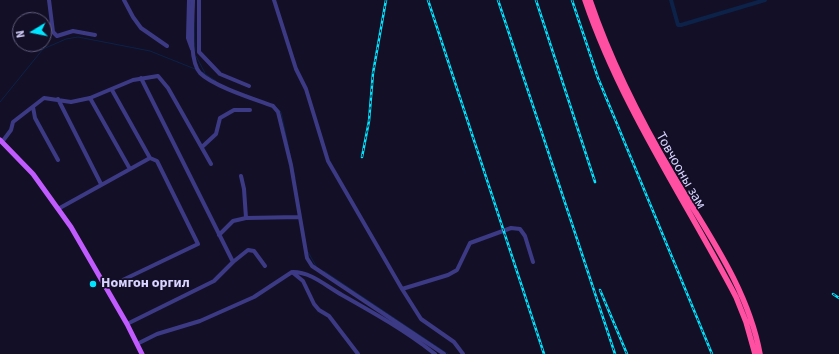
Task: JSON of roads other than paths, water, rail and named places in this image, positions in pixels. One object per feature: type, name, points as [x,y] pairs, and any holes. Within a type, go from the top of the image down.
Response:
[{"type":"highway","name":"Товчооны зам","points":[[585,0],[596,33],[622,93],[736,297],[746,322],[755,354]]},
{"type":"highway","name":"Товчооны зам","points":[[590,0],[601,31],[627,90],[672,173],[720,254],[741,294],[751,321],[760,354]]},
{"type":"main road","points":[[1,141],[33,174],[71,227],[127,324],[142,354]]},
{"type":"street","points":[[48,0],[53,32],[57,36],[73,31],[96,35]]},
{"type":"street","points":[[124,0],[141,28],[167,46]]},
{"type":"street","points":[[189,0],[188,38],[199,72],[218,84],[272,106],[278,112],[291,165],[307,258],[312,266],[444,354]]},
{"type":"street","points":[[193,0],[193,51]]},
{"type":"street","points":[[199,0],[199,52],[220,74],[249,86]]},
{"type":"street","points":[[274,0],[296,69],[306,89],[328,161],[421,319],[454,342],[463,354]]},
{"type":"street","points":[[1,141],[10,130],[13,122],[44,98],[71,102],[90,98],[133,80],[158,76],[168,88],[211,164]]},
{"type":"street","points":[[141,78],[233,262]]},
{"type":"street","points":[[106,288],[198,244],[156,161],[150,158],[112,90]]},
{"type":"street","points":[[90,98],[130,169]]},
{"type":"street","points":[[58,99],[101,184]]},
{"type":"street","points":[[33,107],[35,118],[58,160]]},
{"type":"street","points":[[202,147],[216,134],[220,118],[234,110],[250,110]]},
{"type":"street","points":[[58,208],[150,158]]},
{"type":"street","points":[[241,176],[244,189],[246,218]]},
{"type":"street","points":[[219,235],[233,221],[246,218],[299,217]]},
{"type":"street","points":[[402,289],[448,275],[457,270],[470,244],[511,228],[520,229],[525,236],[533,262]]},
{"type":"street","points":[[127,324],[214,281],[233,262],[248,250],[254,251],[265,266]]},
{"type":"street","points":[[292,272],[303,281],[314,304],[319,310],[329,316],[358,354]]},
{"type":"street","points":[[137,344],[172,328],[200,321],[254,296],[292,272],[301,272],[321,281],[385,320],[435,354]]},
{"type":"waterway","points":[[671,0],[678,25],[765,0]]},
{"type":"waterway","points":[[194,17],[195,51]]},
{"type":"waterway","points":[[0,102],[43,49],[66,39],[78,37],[150,51],[195,69]]},
{"type":"waterway","points":[[196,56],[205,73]]},
{"type":"waterway","points":[[202,72],[216,81]]},
{"type":"waterway","points":[[274,105],[281,112],[295,178]]},
{"type":"waterway","points":[[308,252],[316,266]]},
{"type":"waterway","points":[[324,271],[448,354]]},
{"type":"railway","points":[[362,157],[369,121],[373,73],[386,0]]},
{"type":"railway","points":[[428,0],[544,354]]},
{"type":"railway","points":[[498,0],[615,354]]},
{"type":"railway","points":[[536,0],[595,182]]},
{"type":"railway","points":[[572,0],[598,78],[712,354]]},
{"type":"railway","points":[[600,290],[627,354]]},
{"type":"railway","points":[[833,294],[839,298]]},
{"type":"place","name":"Номгон оргил","points":[[93,284]]}]
